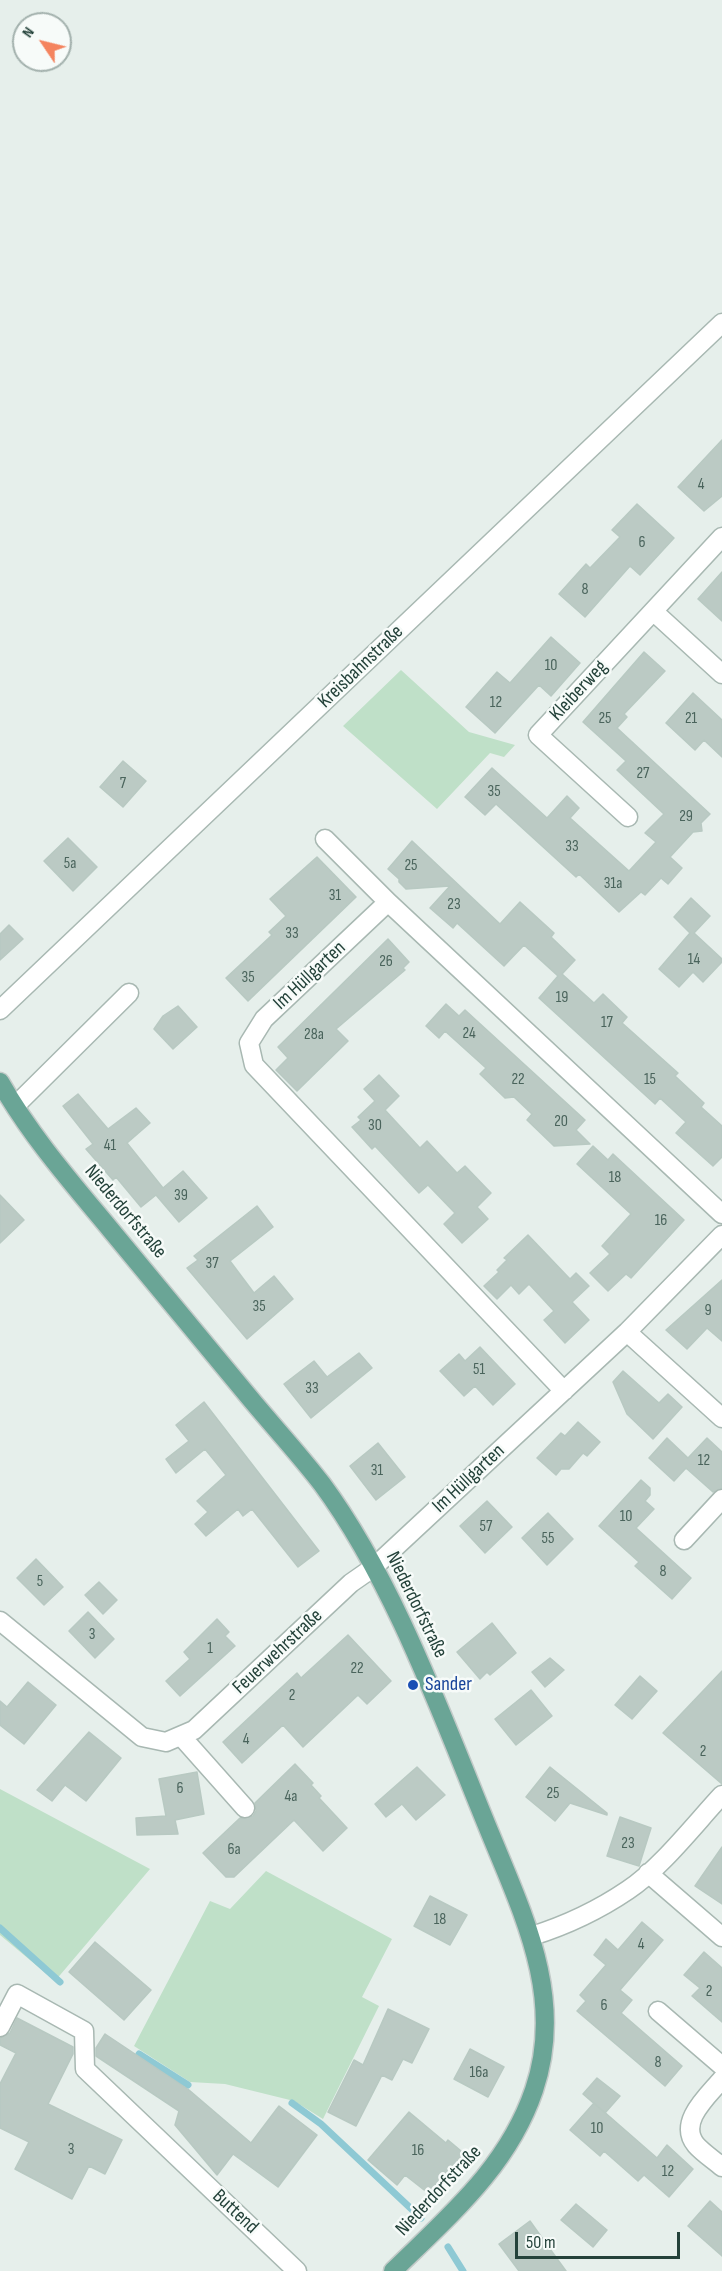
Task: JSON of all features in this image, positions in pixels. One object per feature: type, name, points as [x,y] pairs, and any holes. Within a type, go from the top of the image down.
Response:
[{"type":"main road","name":"Niederdorfstraße","points":[[0,1082],[60,1169],[322,1485],[374,1567],[444,1717],[532,1936],[543,1980],[546,2015],[543,2052],[535,2087],[522,2122],[502,2156],[477,2189],[393,2271]]},
{"type":"street","name":"Kreisbahnstraße","points":[[0,1010],[722,323]]},
{"type":"street","name":"Kleiberweg","points":[[628,817],[538,735],[722,537]]},
{"type":"street","points":[[653,611],[722,674]]},
{"type":"street","points":[[325,839],[388,902],[722,1214]]},
{"type":"street","name":"Im Hüllgarten","points":[[388,902],[264,1019],[249,1042],[254,1065],[564,1391]]},
{"type":"street","points":[[15,1106],[129,993]]},
{"type":"street","name":"Im Hüllgarten","points":[[374,1567],[627,1332],[722,1235]]},
{"type":"street","points":[[627,1332],[722,1418]]},
{"type":"street","points":[[684,1540],[722,1499]]},
{"type":"street","name":"Feuerwehrstraße","points":[[0,1621],[142,1737],[166,1742],[194,1730],[351,1583],[374,1567]]},
{"type":"street","points":[[181,1736],[245,1808]]},
{"type":"street","points":[[532,1936],[551,1930],[628,1890],[648,1873],[722,1795]]},
{"type":"street","points":[[648,1873],[722,1937]]},
{"type":"street","name":"Buttend","points":[[0,2027],[17,1994],[84,2031],[85,2069],[297,2271]]},
{"type":"street","points":[[658,2011],[722,2066]]},
{"type":"street","points":[[722,2079],[693,2114],[690,2132],[695,2144],[722,2167]]},
{"type":"green space","points":[[401,670],[469,732],[515,745],[504,757],[490,753],[437,809],[343,726]]},
{"type":"green space","points":[[0,1789],[150,1869],[55,1981],[0,1935]]},
{"type":"green space","points":[[266,1871],[392,1939],[362,1997],[379,2006],[323,2119],[294,2101],[225,2084],[190,2082],[134,2046],[210,1901],[230,1909]]},
{"type":"building","points":[[722,440],[722,496],[704,511],[678,487]]},
{"type":"building","points":[[637,504],[674,538],[640,575],[630,566],[585,617],[559,594],[586,564],[590,568],[620,537],[612,530]]},
{"type":"building","points":[[722,572],[722,621],[698,599]]},
{"type":"building","points":[[551,637],[580,663],[551,696],[539,685],[495,733],[466,707],[497,672],[510,683]]},
{"type":"building","points":[[644,652],[665,671],[624,714],[627,717],[617,728],[710,814],[701,823],[702,831],[693,832],[670,857],[682,868],[668,884],[661,878],[645,895],[641,892],[619,912],[579,874],[576,877],[496,804],[485,815],[465,797],[492,768],[547,818],[567,796],[579,808],[570,818],[629,871],[656,842],[645,833],[664,814],[617,770],[626,761],[583,722]]},
{"type":"building","points":[[693,693],[722,720],[722,757],[704,740],[695,750],[666,723]]},
{"type":"building","points":[[123,761],[146,781],[123,807],[100,787]]},
{"type":"building","points":[[68,838],[97,867],[73,891],[44,861]]},
{"type":"building","points":[[412,841],[500,924],[520,902],[554,933],[551,937],[575,960],[562,974],[594,1003],[603,994],[627,1017],[622,1023],[678,1073],[675,1076],[704,1103],[701,1107],[722,1126],[722,1157],[713,1166],[676,1133],[686,1122],[660,1098],[655,1104],[539,998],[558,976],[524,945],[504,966],[457,923],[453,928],[430,908],[450,886],[406,889],[399,882],[399,879],[388,869]]},
{"type":"building","points":[[317,857],[356,897],[248,1001],[226,978],[272,935],[269,932],[286,916],[270,899]]},
{"type":"building","points":[[691,898],[710,916],[694,933],[722,959],[722,962],[703,982],[693,972],[679,987],[659,969],[690,933],[674,917]]},
{"type":"building","points":[[9,925],[23,939],[0,960],[0,934]]},
{"type":"building","points":[[388,939],[409,962],[403,968],[405,970],[336,1029],[348,1041],[297,1091],[276,1070],[288,1058],[278,1047]]},
{"type":"building","points":[[446,1004],[459,1016],[465,1010],[585,1120],[576,1130],[590,1144],[554,1146],[527,1120],[532,1114],[514,1097],[505,1098],[480,1074],[486,1068],[445,1031],[439,1038],[426,1026]]},
{"type":"building","points":[[178,1006],[197,1027],[173,1049],[154,1029],[163,1016]]},
{"type":"building","points":[[379,1075],[399,1096],[385,1110],[420,1148],[427,1141],[457,1173],[465,1166],[491,1193],[477,1207],[488,1219],[462,1243],[444,1224],[455,1213],[428,1185],[419,1193],[375,1146],[372,1149],[352,1127],[361,1120],[358,1117],[375,1101],[364,1089]]},
{"type":"building","points":[[78,1094],[108,1129],[136,1108],[150,1123],[127,1143],[163,1188],[183,1171],[207,1198],[179,1222],[156,1195],[141,1207],[116,1177],[113,1180],[86,1149],[93,1144],[63,1106]]},
{"type":"building","points":[[593,1146],[608,1160],[613,1154],[684,1220],[631,1278],[626,1274],[608,1291],[590,1273],[610,1254],[602,1246],[631,1214],[577,1164]]},
{"type":"building","points":[[0,1195],[24,1220],[0,1243]]},
{"type":"building","points":[[257,1206],[273,1227],[230,1261],[254,1293],[274,1276],[293,1299],[247,1339],[187,1268],[198,1260],[194,1256]]},
{"type":"building","points":[[528,1235],[570,1279],[576,1273],[589,1286],[572,1302],[589,1320],[565,1343],[544,1320],[554,1311],[529,1284],[519,1294],[511,1285],[497,1299],[484,1286],[499,1272],[497,1270],[507,1260],[504,1258]]},
{"type":"building","points":[[722,1280],[722,1341],[707,1328],[687,1349],[666,1330]]},
{"type":"building","points":[[480,1347],[515,1384],[493,1405],[475,1386],[464,1396],[440,1371],[459,1354],[465,1361]]},
{"type":"building","points":[[359,1353],[372,1368],[311,1418],[284,1384],[314,1361],[327,1377]]},
{"type":"building","points":[[623,1371],[659,1403],[668,1394],[682,1407],[653,1439],[627,1414],[613,1382]]},
{"type":"building","points":[[204,1402],[319,1551],[298,1567],[252,1509],[243,1516],[238,1509],[206,1536],[195,1524],[208,1512],[197,1501],[226,1475],[205,1449],[176,1473],[166,1459],[189,1441],[176,1425]]},
{"type":"building","points":[[578,1422],[600,1442],[587,1456],[583,1453],[569,1469],[561,1469],[556,1475],[537,1458],[561,1433],[565,1436]]},
{"type":"building","points":[[667,1438],[688,1458],[707,1438],[722,1452],[722,1488],[713,1492],[686,1468],[674,1481],[649,1458]]},
{"type":"building","points":[[378,1443],[405,1477],[376,1500],[350,1466]]},
{"type":"building","points":[[641,1480],[650,1488],[650,1495],[645,1501],[654,1509],[636,1528],[691,1578],[672,1599],[635,1566],[639,1562],[599,1526]]},
{"type":"building","points":[[487,1501],[512,1527],[485,1553],[460,1526]]},
{"type":"building","points":[[548,1513],[573,1539],[547,1565],[522,1538]]},
{"type":"building","points":[[36,1559],[63,1587],[44,1605],[17,1578]]},
{"type":"building","points":[[99,1582],[117,1600],[103,1614],[85,1595]]},
{"type":"building","points":[[88,1612],[114,1639],[95,1658],[69,1631]]},
{"type":"building","points":[[217,1619],[229,1632],[225,1636],[235,1646],[180,1696],[166,1681],[190,1659],[184,1652]]},
{"type":"building","points":[[492,1623],[516,1653],[490,1675],[487,1672],[480,1679],[457,1652]]},
{"type":"building","points":[[348,1635],[391,1681],[367,1704],[358,1695],[303,1747],[283,1725],[242,1763],[223,1742],[297,1673],[301,1678]]},
{"type":"building","points":[[550,1658],[564,1670],[545,1687],[532,1672]]},
{"type":"building","points":[[722,1671],[722,1784],[663,1733]]},
{"type":"building","points":[[640,1676],[657,1691],[632,1719],[615,1705]]},
{"type":"building","points":[[28,1682],[56,1705],[24,1744],[0,1725],[0,1701],[7,1707]]},
{"type":"building","points":[[531,1690],[552,1716],[516,1745],[495,1719]]},
{"type":"building","points":[[89,1732],[121,1758],[86,1801],[65,1785],[52,1801],[37,1790]]},
{"type":"building","points":[[295,1764],[313,1783],[311,1785],[321,1796],[319,1798],[347,1828],[323,1851],[294,1820],[234,1877],[226,1877],[203,1853],[240,1818],[253,1816],[256,1811],[255,1803]]},
{"type":"building","points":[[417,1767],[445,1795],[416,1820],[402,1804],[386,1817],[375,1804]]},
{"type":"building","points":[[550,1767],[607,1815],[570,1803],[555,1821],[526,1797]]},
{"type":"building","points":[[197,1772],[204,1814],[175,1820],[178,1834],[137,1835],[136,1818],[166,1816],[159,1779]]},
{"type":"building","points":[[620,1817],[651,1828],[639,1866],[607,1856]]},
{"type":"building","points":[[722,1847],[722,1904],[695,1886]]},
{"type":"building","points":[[430,1896],[467,1915],[450,1945],[414,1926]]},
{"type":"building","points":[[642,1922],[663,1940],[620,1990],[632,2000],[621,2013],[682,2066],[665,2086],[577,2011],[586,2001],[580,1995],[606,1965],[594,1955],[606,1939],[618,1950]]},
{"type":"building","points":[[95,1942],[151,1990],[124,2020],[69,1972]]},
{"type":"building","points":[[704,1952],[722,1968],[722,2022],[692,1996],[700,1988],[684,1975]]},
{"type":"building","points":[[388,2009],[429,2029],[412,2063],[403,2059],[392,2080],[382,2075],[356,2126],[328,2112],[354,2060],[363,2065]]},
{"type":"building","points":[[17,2018],[73,2047],[73,2054],[48,2104],[122,2140],[105,2174],[89,2166],[72,2199],[15,2169],[29,2142],[0,2128],[0,2084],[16,2053],[0,2045],[0,2038],[10,2033]]},
{"type":"building","points":[[105,2034],[189,2090],[251,2143],[279,2106],[317,2135],[278,2187],[233,2154],[217,2175],[175,2125],[179,2111],[96,2056],[96,2048]]},
{"type":"building","points":[[470,2049],[504,2067],[488,2097],[454,2079]]},
{"type":"building","points":[[597,2078],[620,2096],[605,2113],[583,2094]]},
{"type":"building","points":[[594,2103],[657,2158],[667,2145],[693,2169],[669,2197],[644,2175],[638,2181],[604,2151],[600,2156],[570,2130]]},
{"type":"building","points":[[409,2112],[446,2143],[448,2140],[467,2156],[433,2197],[405,2175],[397,2185],[368,2160]]},
{"type":"building","points":[[710,2201],[722,2212],[722,2256],[688,2226]]},
{"type":"building","points":[[576,2204],[607,2230],[593,2247],[561,2220]]},
{"type":"building","points":[[530,2221],[566,2271],[519,2271],[499,2244]]},
{"type":"waterway","points":[[0,1928],[60,1982]]},
{"type":"waterway","points":[[139,2054],[188,2085]]},
{"type":"waterway","points":[[292,2103],[321,2124],[421,2218]]},
{"type":"waterway","points":[[448,2247],[463,2271]]},
{"type":"place","name":"Sander","points":[[413,1685]]}]
